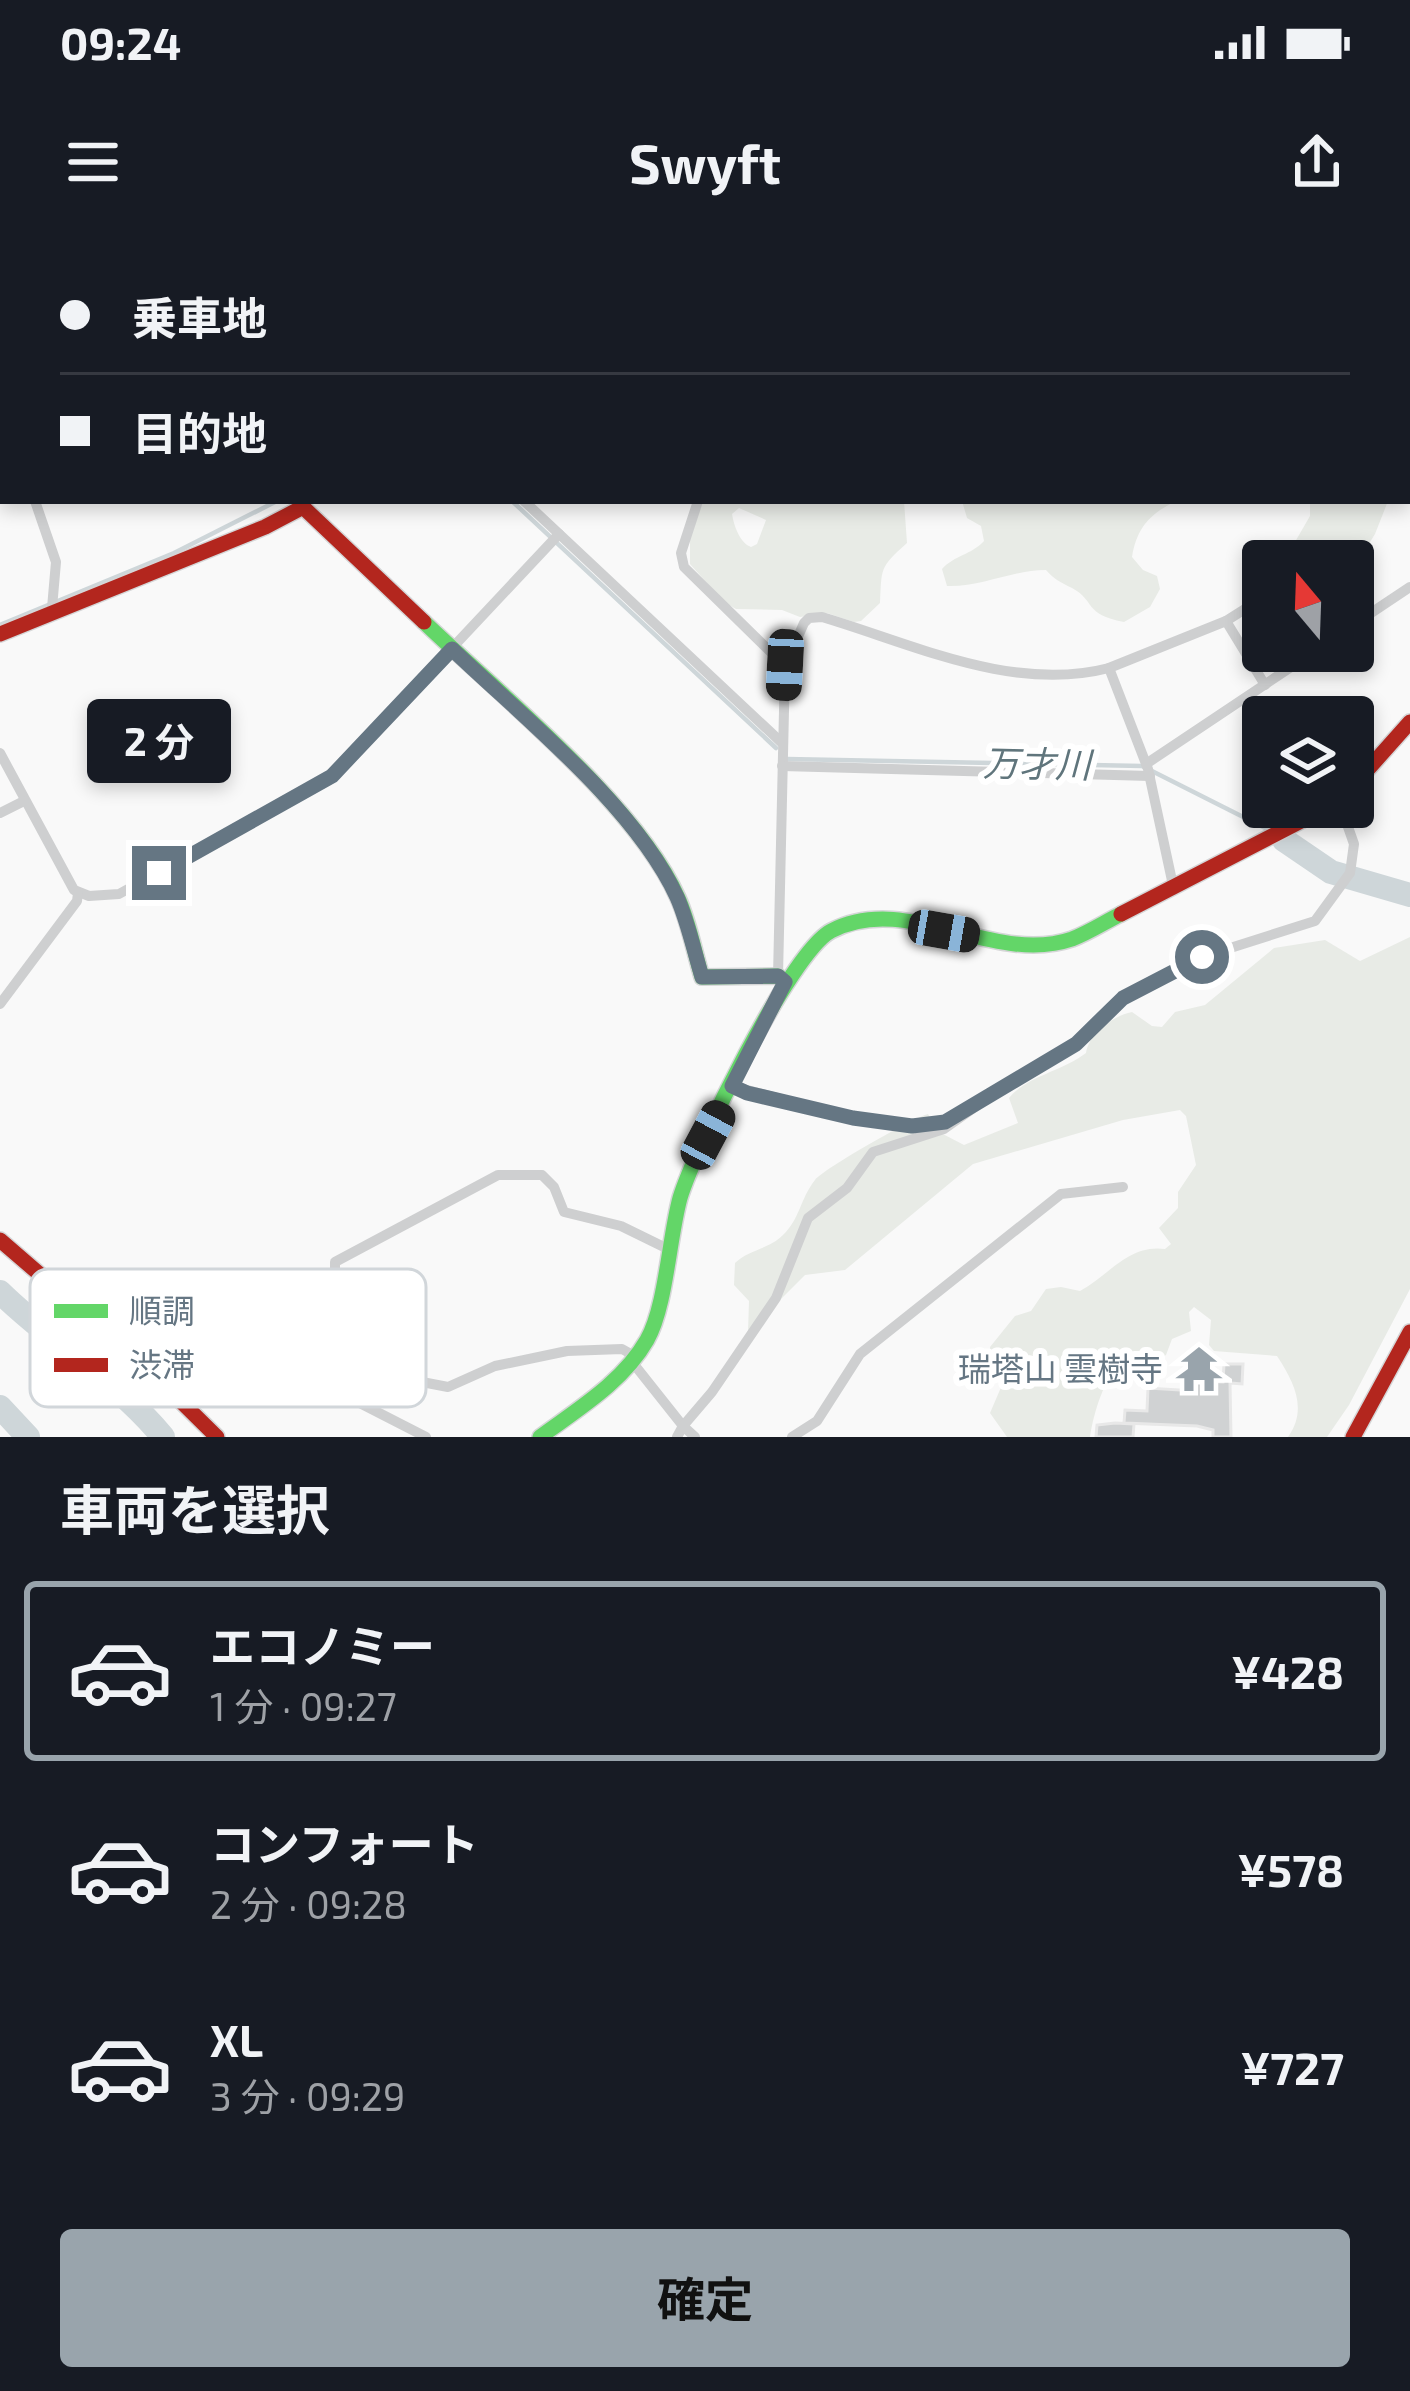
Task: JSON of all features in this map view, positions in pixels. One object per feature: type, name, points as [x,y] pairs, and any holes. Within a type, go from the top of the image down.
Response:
[{"type":"street","points":[[36,504],[56,562],[52,606]]},
{"type":"street","points":[[526,504],[555,539],[781,742]]},
{"type":"street","points":[[697,504],[686,532],[682,563],[785,665]]},
{"type":"street","points":[[0,634],[52,606],[265,527],[303,507],[586,777],[648,848],[678,898],[702,977],[781,979]]},
{"type":"street","points":[[0,753],[68,883],[78,893],[119,894],[332,776],[555,539]]},
{"type":"street","points":[[1374,612],[1410,587]]},
{"type":"street","points":[[781,979],[785,665],[809,618],[822,617],[948,659],[1040,675],[1109,668],[1242,611]]},
{"type":"street","points":[[1226,621],[1265,685]]},
{"type":"street","points":[[1109,668],[1147,768],[1174,890]]},
{"type":"street","points":[[782,766],[1147,768],[1284,672]]},
{"type":"street","points":[[1374,762],[1410,722]]},
{"type":"street","points":[[0,813],[24,801]]},
{"type":"street","points":[[540,1437],[635,1360],[652,1334],[690,1168],[781,979],[819,939],[856,921],[887,917],[988,939],[1054,944],[1088,933],[1289,828]]},
{"type":"street","points":[[680,1431],[776,1298],[808,1219],[847,1189],[873,1152],[944,1129],[1076,1044],[1123,998],[1222,949],[1315,921],[1348,877],[1354,844],[1348,828]]},
{"type":"street","points":[[0,1004],[78,893]]},
{"type":"street","points":[[732,1086],[853,1118],[912,1126],[955,1118]]},
{"type":"street","points":[[335,1269],[335,1262],[498,1175],[542,1174],[554,1187],[564,1212],[620,1226],[668,1249]]},
{"type":"street","points":[[792,1437],[817,1420],[860,1354],[1061,1194],[1123,1187]]},
{"type":"street","points":[[0,1240],[34,1269]]},
{"type":"street","points":[[1353,1437],[1410,1332]]},
{"type":"street","points":[[426,1383],[448,1387],[495,1366],[567,1352],[622,1349],[635,1360],[680,1431],[694,1437]]},
{"type":"street","points":[[190,1407],[217,1437]]},
{"type":"street","points":[[371,1407],[426,1437]]},
{"type":"street","points":[[810,1425],[820,1437]]},
{"type":"shaded area","points":[[702,504],[904,504],[907,543],[884,569],[880,603],[861,621],[827,613],[800,617],[782,610],[736,609],[690,564],[690,538]],"holes":[[[739,508],[766,520],[757,544],[747,545],[736,529],[732,514]]]},
{"type":"shaded area","points":[[963,504],[1171,504],[1146,523],[1132,557],[1143,570],[1157,576],[1160,589],[1150,607],[1124,622],[1096,611],[1046,570],[947,586],[942,569],[984,541],[981,526],[967,518]]},
{"type":"shaded area","points":[[1310,504],[1387,504],[1371,540],[1296,540],[1310,516]]},
{"type":"shaded area","points":[[1410,937],[1410,1289],[1327,1437],[1288,1437],[1298,1406],[1277,1356],[1214,1351],[1209,1345],[1211,1320],[1194,1307],[1189,1312],[1191,1331],[1172,1339],[1166,1355],[1157,1360],[1122,1360],[1101,1396],[1090,1437],[1007,1437],[990,1413],[1002,1385],[992,1368],[990,1347],[1015,1316],[1031,1311],[1046,1289],[1080,1291],[1130,1256],[1171,1244],[1159,1228],[1178,1208],[1178,1192],[1196,1165],[1186,1116],[1180,1110],[1123,1120],[973,1164],[845,1270],[805,1275],[748,1332],[749,1301],[734,1285],[735,1263],[783,1235],[815,1180],[851,1155],[928,1114],[939,1132],[964,1145],[1018,1123],[1009,1098],[1025,1084],[1086,1053],[1097,1032],[1110,1021],[1132,1012],[1162,1027],[1175,1012],[1205,1005],[1274,948],[1325,940],[1360,961]]},
{"type":"building","points":[[1224,1364],[1243,1364],[1242,1384],[1230,1383],[1231,1437],[1213,1437],[1213,1430],[1197,1426],[1124,1423],[1125,1410],[1147,1411],[1148,1388],[1195,1391],[1195,1381],[1223,1382]]},
{"type":"building","points":[[1134,1424],[1133,1437],[1096,1437],[1097,1425]]},
{"type":"waterway","name":"万才川","points":[[0,625],[174,553],[271,504]]},
{"type":"waterway","name":"万才川","points":[[515,504],[776,748]]},
{"type":"waterway","name":"万才川","points":[[787,759],[1142,766],[1271,831]]},
{"type":"waterway","name":"万才川","points":[[1284,840],[1331,872],[1410,895]]},
{"type":"waterway","points":[[0,1292],[30,1318]]},
{"type":"waterway","points":[[0,1407],[28,1437]]},
{"type":"waterway","points":[[136,1407],[163,1437]]},
{"type":"traffic: fast","points":[[424,622],[564,752],[632,826],[678,898],[702,977],[778,976],[785,982]]},
{"type":"traffic: fast","points":[[540,1437],[613,1382],[647,1340],[659,1310],[676,1214],[689,1173],[769,1012],[813,947],[831,931],[860,921],[890,919],[1012,944],[1042,945],[1072,939],[1121,914]]},
{"type":"traffic: jam","points":[[0,634],[265,527],[303,507],[424,622]]},
{"type":"traffic: jam","points":[[1374,762],[1410,722]]},
{"type":"traffic: jam","points":[[1121,914],[1287,828]]},
{"type":"traffic: jam","points":[[0,1240],[34,1269]]},
{"type":"traffic: jam","points":[[1353,1437],[1410,1332]]},
{"type":"traffic: jam","points":[[187,1407],[217,1437]]},
{"type":"place","name":"瑞塔山 雲樹寺","points":[[1199,1369]]},
{"type":"route","points":[[159,873],[332,776],[452,649],[586,777],[648,848],[678,898],[702,977],[778,976],[785,982],[732,1086],[747,1093],[853,1118],[912,1126],[945,1122],[1076,1044],[1123,998],[1202,957]]}]
